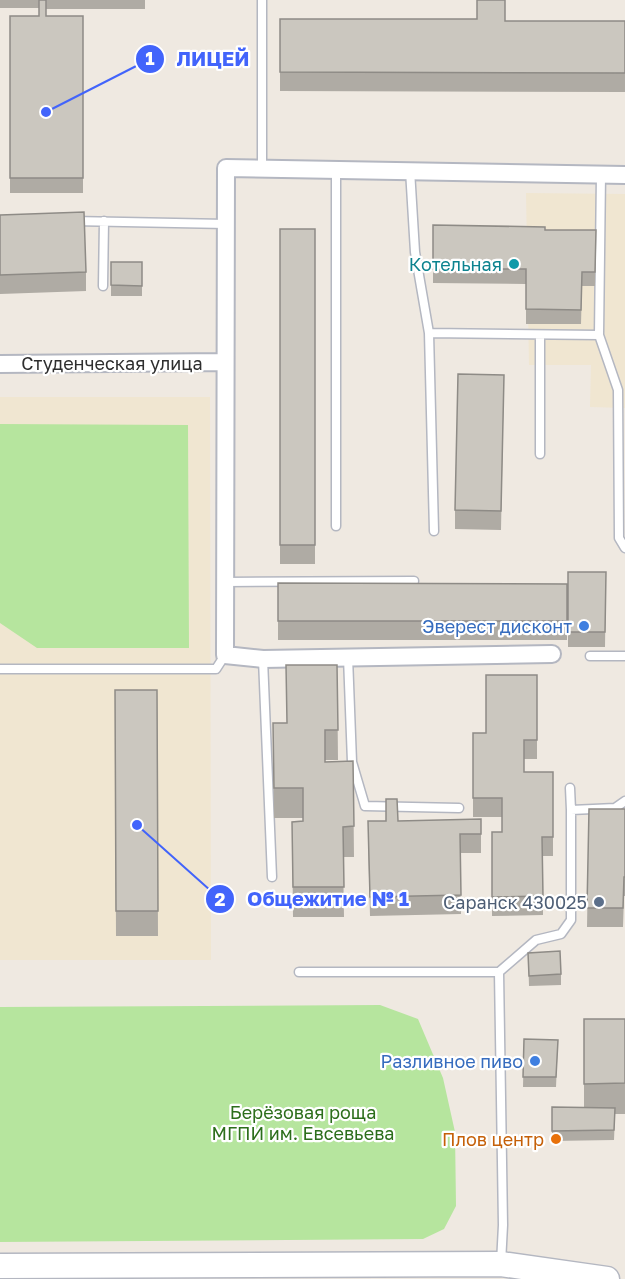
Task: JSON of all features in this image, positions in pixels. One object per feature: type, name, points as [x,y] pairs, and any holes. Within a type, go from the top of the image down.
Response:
[{"type":"main road","points":[[501,1264],[543,1279]]},
{"type":"main road","points":[[0,1266],[203,1273],[361,1271],[501,1264],[607,1279]]},
{"type":"street","points":[[552,654],[263,659],[225,655],[226,168],[410,169],[625,175]]},
{"type":"street","name":"Студенческая улица","points":[[0,364],[224,362]]},
{"type":"lane","points":[[261,168],[262,0]]},
{"type":"lane","points":[[336,169],[336,526]]},
{"type":"lane","points":[[410,169],[415,252],[429,333],[434,531]]},
{"type":"lane","points":[[601,174],[599,335],[618,390],[619,538],[625,548]]},
{"type":"lane","points":[[58,220],[225,224]]},
{"type":"lane","points":[[103,286],[104,221]]},
{"type":"lane","points":[[429,333],[599,335]]},
{"type":"lane","points":[[540,335],[540,454]]},
{"type":"lane","points":[[225,582],[414,580]]},
{"type":"lane","points":[[0,669],[216,669],[225,655]]},
{"type":"lane","points":[[348,656],[352,762],[365,806],[459,808]]},
{"type":"lane","points":[[590,656],[625,656]]},
{"type":"lane","points":[[263,659],[272,877]]},
{"type":"lane","points":[[299,972],[499,972],[536,940],[561,934],[572,920],[570,788]]},
{"type":"lane","points":[[571,810],[615,808],[624,803]]},
{"type":"lane","points":[[499,972],[503,1225],[501,1264]]},
{"type":"shaded area","points":[[526,193],[625,194],[625,408],[590,407],[591,365],[529,365]]},
{"type":"shaded area","points":[[0,397],[210,397],[211,960],[0,960]]},
{"type":"green space","points":[[0,424],[188,425],[189,648],[37,648],[0,623]]},
{"type":"green space","name":"Берёзовая роща МГПИ им. Евсевьева","points":[[380,1005],[418,1019],[443,1078],[455,1132],[456,1206],[444,1229],[423,1239],[0,1242],[0,1007]]},
{"type":"building","points":[[39,0],[46,0],[46,16],[83,16],[83,178],[10,178],[10,16],[39,16]]},
{"type":"building","points":[[477,0],[505,0],[505,21],[625,21],[625,73],[280,72],[280,19],[477,19]]},
{"type":"building","points":[[84,212],[86,272],[0,275],[0,215]]},
{"type":"building","name":"Котельная","points":[[433,225],[596,230],[595,272],[582,272],[581,310],[526,309],[526,269],[433,269]]},
{"type":"building","points":[[280,229],[315,229],[315,545],[280,545]]},
{"type":"building","points":[[111,262],[142,262],[142,286],[111,285]]},
{"type":"building","points":[[458,374],[504,375],[501,511],[455,510]]},
{"type":"building","points":[[568,572],[606,572],[605,632],[568,632]]},
{"type":"building","points":[[278,583],[567,584],[567,621],[278,621]]},
{"type":"building","points":[[286,665],[337,665],[338,730],[325,730],[325,762],[353,761],[354,826],[343,827],[344,887],[293,887],[292,822],[303,821],[303,788],[274,788],[273,723],[287,723]]},
{"type":"building","points":[[486,675],[537,675],[537,740],[524,740],[524,772],[553,772],[553,837],[542,837],[543,896],[492,897],[492,832],[502,832],[502,798],[473,798],[473,733],[486,733]]},
{"type":"building","points":[[115,690],[157,690],[158,911],[116,911]]},
{"type":"building","points":[[386,799],[397,799],[398,821],[481,819],[481,834],[460,834],[461,895],[370,897],[368,821],[386,821]]},
{"type":"building","points":[[589,809],[625,809],[623,908],[587,908]]},
{"type":"building","points":[[560,951],[561,974],[529,976],[528,953]]},
{"type":"building","points":[[584,1019],[625,1019],[625,1083],[584,1084]]},
{"type":"building","points":[[524,1039],[558,1040],[556,1077],[523,1077]]},
{"type":"building","points":[[552,1107],[615,1108],[614,1130],[552,1131]]},
{"type":"place","name":"ЛИЦЕЙ","points":[[46,112]]},
{"type":"place","name":"Котельная","points":[[514,264]]},
{"type":"place","name":"Эверест дисконт","points":[[584,626]]},
{"type":"place","name":"Общежитие № 1","points":[[137,825]]},
{"type":"place","name":"Саранск 430025","points":[[599,902]]},
{"type":"place","name":"Разливное пиво","points":[[535,1061]]},
{"type":"place","name":"Плов центр","points":[[556,1139]]}]
